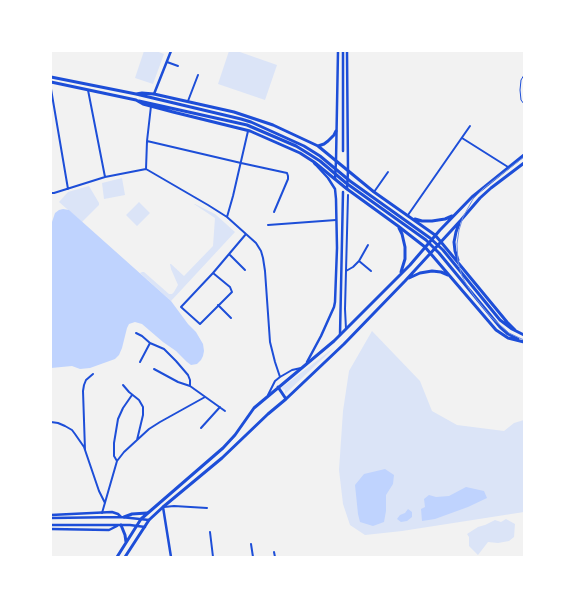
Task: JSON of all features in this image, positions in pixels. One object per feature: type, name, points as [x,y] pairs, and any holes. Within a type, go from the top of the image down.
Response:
[{"type":"main road","points":[[154,94],[171,51]]},
{"type":"main road","points":[[335,180],[338,51]]},
{"type":"main road","points":[[343,51],[343,151]]},
{"type":"main road","points":[[347,51],[347,189]]},
{"type":"main road","points":[[51,77],[136,94],[251,122],[304,146],[320,156],[350,181],[423,232],[437,244],[500,320],[512,330],[524,334]]},
{"type":"main road","points":[[51,82],[203,114],[247,125],[296,146],[320,161],[346,183],[433,246],[500,327],[512,337],[524,342]]},
{"type":"main road","points":[[136,94],[154,94],[234,112],[273,125],[318,146],[374,192],[435,235],[507,322],[516,330],[524,334]]},
{"type":"main road","points":[[136,100],[140,103],[248,131],[300,153],[314,162],[335,180],[425,247],[496,330],[508,338],[524,342]]},
{"type":"main road","points":[[318,146],[328,141],[336,131]]},
{"type":"main road","points":[[117,557],[141,519],[223,448],[241,428],[254,408],[340,335],[399,276],[453,215],[482,188],[524,155]]},
{"type":"main road","points":[[306,365],[321,336],[335,302],[335,190],[328,178],[314,162]]},
{"type":"main road","points":[[125,557],[149,520],[222,458],[344,344],[405,281],[484,194],[524,163]]},
{"type":"main road","points":[[340,335],[343,192]]},
{"type":"main road","points":[[408,216],[417,220],[432,222],[445,219],[453,215]]},
{"type":"main road","points":[[460,265],[454,242],[456,230],[461,220]]},
{"type":"main road","points":[[398,226],[402,234],[405,248],[403,265],[399,276]]},
{"type":"main road","points":[[405,281],[414,275],[426,272],[441,272],[449,275]]},
{"type":"main road","points":[[457,285],[462,275],[468,274]]},
{"type":"main road","points":[[278,387],[286,399]]},
{"type":"main road","points":[[163,507],[171,557]]},
{"type":"main road","points":[[51,515],[112,512],[122,517]]},
{"type":"main road","points":[[122,517],[132,514],[148,513]]},
{"type":"main road","points":[[51,518],[122,517],[149,520]]},
{"type":"main road","points":[[51,525],[120,525],[145,527]]},
{"type":"main road","points":[[51,529],[110,530],[120,525]]},
{"type":"main road","points":[[120,525],[126,542]]},
{"type":"street","points":[[167,62],[178,66]]},
{"type":"street","points":[[188,102],[198,75]]},
{"type":"street","points":[[51,89],[68,189]]},
{"type":"street","points":[[88,90],[105,178]]},
{"type":"street","points":[[146,169],[147,141],[151,106]]},
{"type":"street","points":[[408,216],[470,126]]},
{"type":"street","points":[[227,217],[248,131]]},
{"type":"street","points":[[462,138],[509,167]]},
{"type":"street","points":[[147,141],[287,173],[288,179],[274,212]]},
{"type":"street","points":[[51,193],[105,178],[146,169],[208,204],[227,217],[256,243],[261,251],[263,258],[270,342],[274,362],[280,377]]},
{"type":"street","points":[[374,192],[388,172]]},
{"type":"street","points":[[346,329],[345,309],[348,195]]},
{"type":"street","points":[[268,226],[336,220]]},
{"type":"street","points":[[213,273],[230,287],[232,292],[200,324],[181,307],[213,273],[246,234]]},
{"type":"street","points":[[346,271],[353,268],[359,261],[368,245]]},
{"type":"street","points":[[229,254],[245,270]]},
{"type":"street","points":[[359,261],[371,271]]},
{"type":"street","points":[[218,306],[231,318]]},
{"type":"street","points":[[136,333],[150,343],[164,349],[188,375],[190,386]]},
{"type":"street","points":[[140,362],[150,343]]},
{"type":"street","points":[[268,396],[275,381],[292,370],[301,368]]},
{"type":"street","points":[[154,369],[178,382],[190,386],[225,411]]},
{"type":"street","points":[[85,451],[83,391],[86,380],[93,374]]},
{"type":"street","points":[[123,385],[139,400],[143,407],[143,415],[136,441]]},
{"type":"street","points":[[117,461],[114,456],[114,444],[118,419],[123,408],[132,395]]},
{"type":"street","points":[[102,513],[117,461],[124,452],[160,422],[205,397]]},
{"type":"street","points":[[201,428],[220,407]]},
{"type":"street","points":[[51,422],[58,423],[72,430],[85,451],[99,491],[105,502]]},
{"type":"street","points":[[163,507],[174,506],[207,508]]},
{"type":"street","points":[[210,532],[213,557]]},
{"type":"street","points":[[251,544],[253,557]]},
{"type":"street","points":[[274,552],[275,557]]},
{"type":"lane","points":[[524,75],[520,90],[521,100],[524,104]]},
{"type":"shaded area","points":[[144,51],[156,51],[164,54],[153,84],[135,78]]},
{"type":"shaded area","points":[[229,51],[237,51],[277,65],[265,100],[218,84]]},
{"type":"shaded area","points":[[122,178],[125,195],[104,199],[102,183]]},
{"type":"shaded area","points":[[89,186],[99,205],[82,222],[59,202],[68,192]]},
{"type":"shaded area","points":[[139,202],[150,213],[137,226],[126,215]]},
{"type":"shaded area","points":[[194,204],[215,214],[235,232],[171,301],[140,273],[144,272],[169,294],[172,294],[178,285],[170,264],[184,276],[213,246],[215,218]]},
{"type":"shaded area","points":[[372,331],[420,381],[432,411],[457,425],[504,431],[514,423],[524,420],[524,512],[402,531],[365,535],[350,525],[343,504],[339,470],[343,411],[349,371]]},
{"type":"shaded area","points":[[335,347],[285,394],[285,390],[281,388]]},
{"type":"shaded area","points":[[506,519],[515,524],[514,537],[509,541],[498,543],[488,542],[478,555],[469,546],[469,537],[467,534],[478,527],[495,520],[501,522]]},
{"type":"water","points":[[63,209],[69,210],[171,301],[188,324],[196,332],[203,344],[203,356],[197,364],[191,365],[142,324],[135,322],[129,324],[122,348],[119,355],[115,359],[90,368],[80,369],[72,366],[51,368],[51,225],[55,213]]},
{"type":"water","points":[[385,469],[394,475],[393,484],[386,495],[384,522],[373,526],[360,522],[355,485],[364,474]]},
{"type":"water","points":[[466,487],[484,491],[487,498],[468,507],[435,519],[422,521],[421,509],[425,507],[424,499],[429,495],[436,497],[449,496]]},
{"type":"water","points":[[408,509],[412,512],[412,517],[407,521],[401,522],[397,519],[400,515],[405,513]]},
{"type":"railway","points":[[524,157],[484,188],[473,199],[463,217],[457,244],[458,262],[462,276],[474,296],[490,316],[509,333],[524,340]]}]
